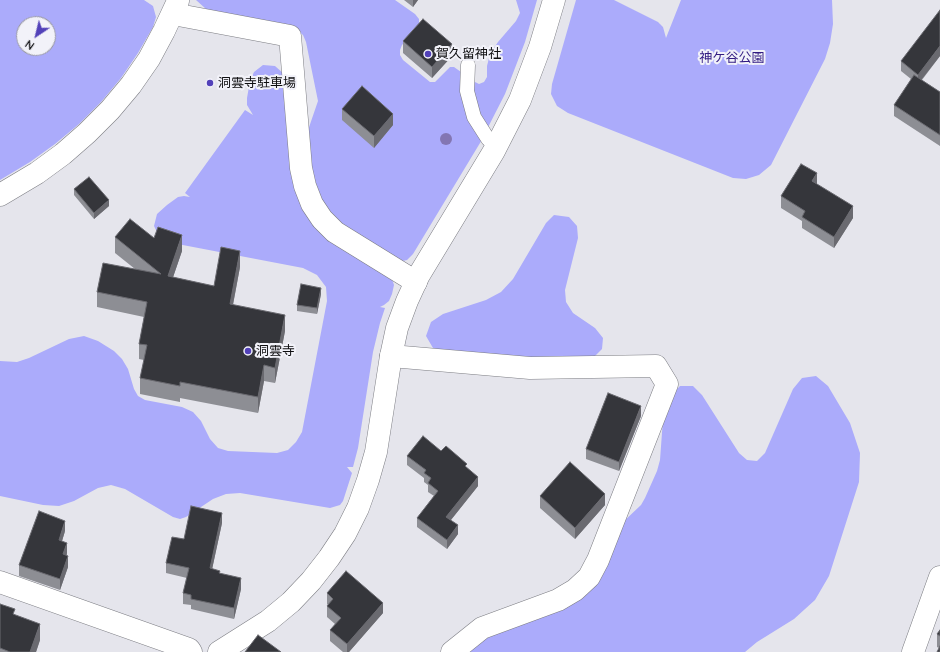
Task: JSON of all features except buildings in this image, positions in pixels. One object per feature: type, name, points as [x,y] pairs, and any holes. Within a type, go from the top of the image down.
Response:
[{"type":"street","points":[[219,652],[268,621],[290,602],[311,581],[345,534],[358,508],[374,459],[391,356],[397,328],[407,301],[416,282],[496,146],[520,100],[540,47],[554,0]]},
{"type":"street","points":[[0,195],[63,154],[88,133],[110,110],[130,86],[149,59],[176,7],[290,36],[301,168],[304,186],[312,204],[322,219],[335,232],[416,282]]},
{"type":"street","points":[[391,356],[530,368],[656,366],[668,384],[598,560],[589,576],[575,590],[558,600],[482,628],[452,652]]},
{"type":"street","points":[[913,652],[940,576]]},
{"type":"street","points":[[0,582],[189,649],[191,652]]},
{"type":"lane","points":[[468,65],[467,91],[474,117],[488,139],[496,146]]},
{"type":"green space","points":[[0,0],[144,0],[153,6],[156,17],[153,27],[121,78],[101,102],[79,124],[30,162],[0,180]]},
{"type":"green space","points":[[196,0],[395,0],[415,14],[419,19],[417,29],[402,45],[400,50],[400,55],[403,60],[430,82],[435,82],[450,67],[454,67],[479,84],[484,82],[487,77],[487,66],[490,54],[516,21],[520,13],[516,0],[537,0],[525,42],[505,94],[480,143],[413,254],[407,260],[398,262],[339,228],[316,201],[306,136],[318,101],[306,42],[303,35],[297,30],[218,13],[206,9]]},
{"type":"green space","name":"神ケ谷公園","points":[[576,0],[614,0],[658,22],[663,27],[666,38],[681,0],[832,0],[833,24],[830,43],[825,59],[771,165],[759,175],[746,179],[733,178],[568,113],[557,106],[551,94],[552,84]]},
{"type":"green space","points":[[263,65],[275,66],[284,74],[299,188],[391,276],[394,285],[389,301],[380,307],[385,308],[373,352],[358,448],[353,467],[347,467],[352,473],[343,501],[340,505],[330,508],[240,493],[226,494],[213,499],[186,517],[180,519],[173,517],[125,489],[111,485],[98,488],[74,501],[59,506],[43,505],[0,496],[0,361],[17,362],[69,339],[84,336],[98,341],[114,351],[122,359],[128,369],[134,389],[138,396],[145,400],[182,407],[193,412],[201,421],[210,439],[218,448],[228,451],[277,453],[288,450],[296,442],[302,432],[327,301],[326,287],[317,275],[303,268],[167,242],[159,236],[154,226],[157,214],[167,205],[178,197],[190,197],[185,193],[245,110],[253,115],[247,105],[250,81],[254,72]]},
{"type":"green space","points":[[554,215],[569,217],[577,226],[578,238],[565,290],[566,302],[573,313],[595,328],[603,338],[602,349],[594,357],[583,360],[447,354],[433,348],[426,336],[431,322],[443,314],[486,300],[501,292],[513,279],[546,223]]},
{"type":"green space","points":[[816,376],[828,386],[850,423],[860,453],[859,482],[829,576],[815,600],[794,619],[757,642],[745,652],[463,652],[474,643],[561,606],[622,523],[641,505],[645,498],[657,471],[660,460],[663,419],[671,395],[680,386],[693,386],[702,395],[739,453],[747,460],[757,461],[765,453],[793,389],[802,378]]},
{"type":"place","name":"賀久留神社","points":[[428,54]]},
{"type":"place","name":"洞雲寺駐車場","points":[[210,83]]},
{"type":"place","name":"洞雲寺","points":[[248,351]]}]
